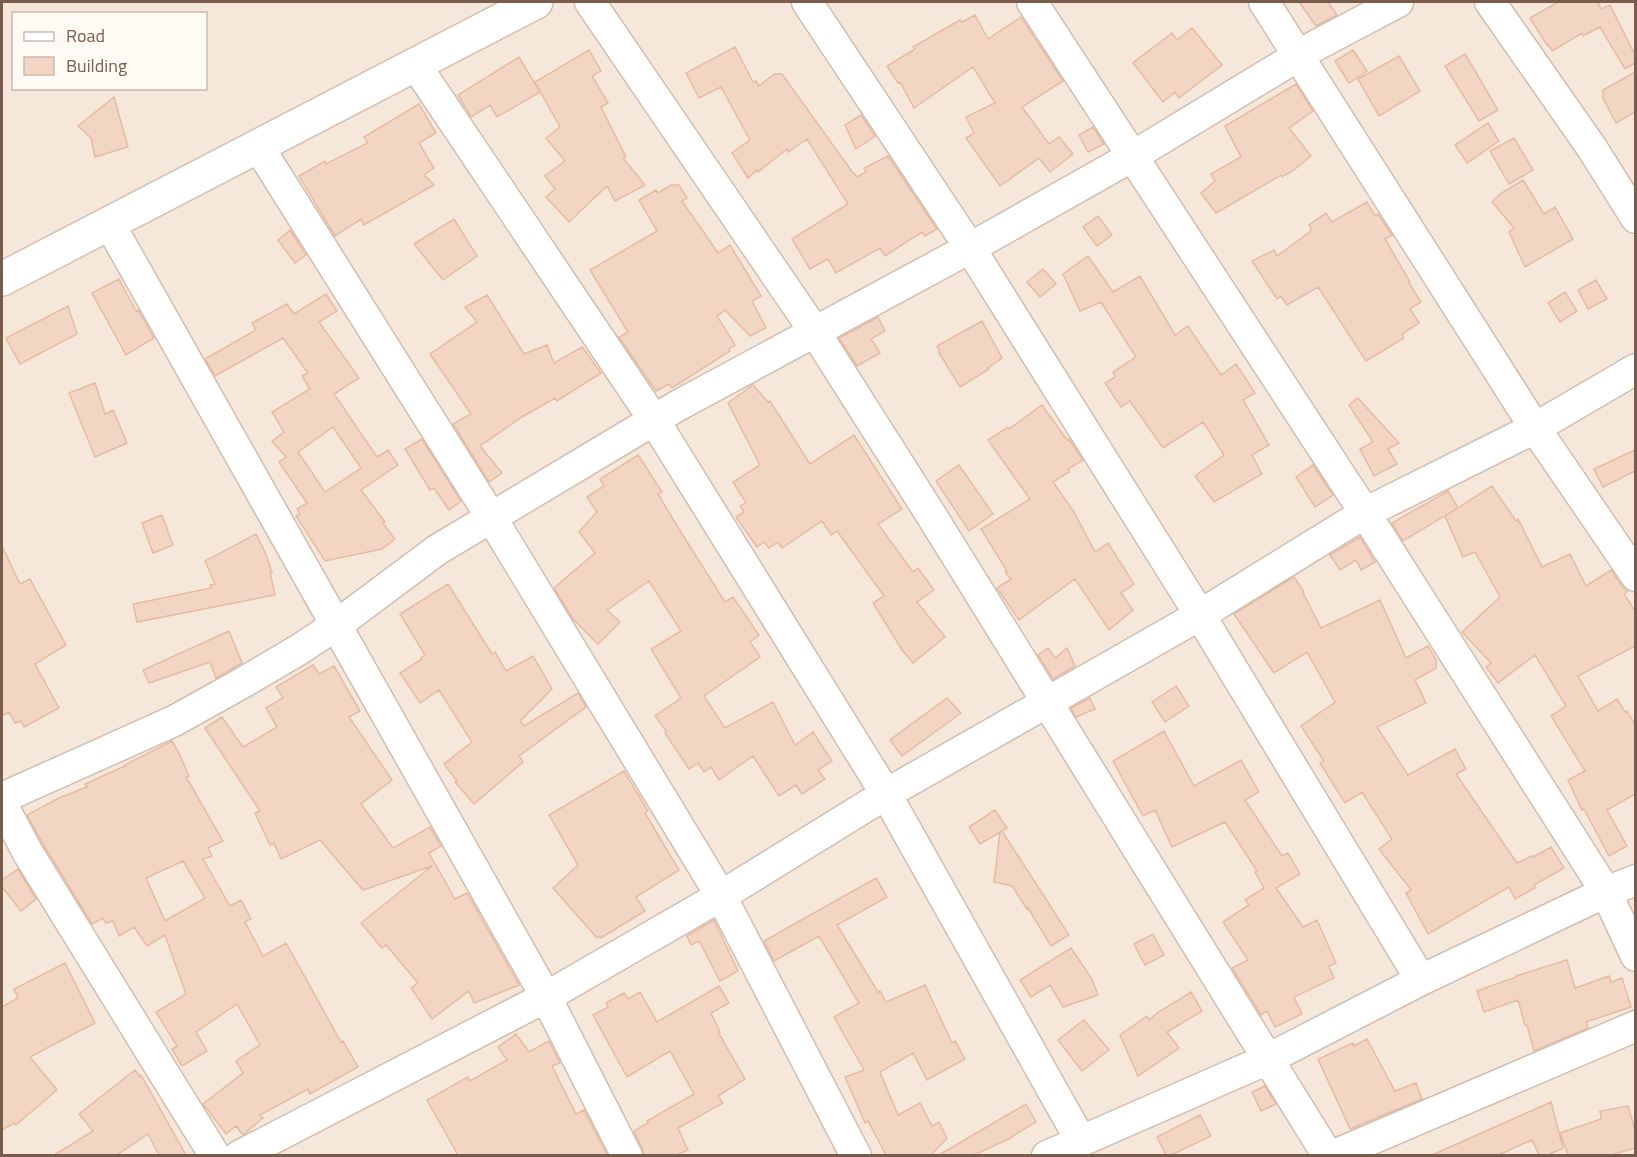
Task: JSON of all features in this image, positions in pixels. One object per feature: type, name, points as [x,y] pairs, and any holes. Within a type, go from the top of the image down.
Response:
[{"type":"main road","points":[[2,279],[536,2]]},
{"type":"street","points":[[590,2],[815,333],[1330,1155],[1635,1026]]},
{"type":"street","points":[[807,2],[969,248],[1200,615],[1421,980]]},
{"type":"street","points":[[1032,2],[1365,513],[1606,892],[1635,956]]},
{"type":"street","points":[[1264,2],[1534,428],[1635,576]]},
{"type":"street","points":[[2,798],[174,721],[244,682],[342,621],[437,550],[654,420],[1133,156],[1299,56],[1398,2]]},
{"type":"street","points":[[1490,2],[1592,148],[1635,218]]},
{"type":"street","points":[[415,64],[654,420],[886,794],[1081,1141]]},
{"type":"street","points":[[258,146],[491,517],[721,896],[856,1155]]},
{"type":"street","points":[[109,223],[546,997],[627,1155]]},
{"type":"street","points":[[238,1155],[546,997],[721,896],[886,794],[1200,615],[1365,513],[1534,428],[1635,369]]},
{"type":"street","points":[[2,804],[34,863],[215,1155]]},
{"type":"street","points":[[1047,1155],[1268,1059],[1421,980],[1635,880]]},
{"type":"shaded area","points":[[2,2],[1635,2],[1635,1155],[2,1155]]},
{"type":"building","points":[[1299,2],[1328,2],[1337,15],[1316,26]]},
{"type":"building","points":[[1558,2],[1598,2],[1601,9],[1610,5],[1635,55],[1635,63],[1625,69],[1600,27],[1583,36],[1582,33],[1552,51],[1530,18]]},
{"type":"building","points":[[975,15],[988,39],[1021,17],[1063,81],[1022,107],[1049,144],[1059,137],[1073,154],[1050,172],[1039,158],[1000,186],[966,138],[974,133],[966,117],[995,103],[973,67],[914,108],[900,82],[898,83],[887,66],[915,49],[913,47],[960,20],[962,22]]},
{"type":"building","points":[[1192,28],[1222,65],[1179,98],[1175,92],[1163,102],[1133,63],[1172,33],[1177,40]]},
{"type":"building","points":[[735,47],[753,82],[756,81],[759,86],[774,74],[782,74],[857,177],[866,172],[864,168],[888,156],[937,229],[925,236],[922,232],[885,256],[880,248],[836,273],[828,259],[810,269],[792,239],[848,204],[807,139],[788,152],[787,149],[748,178],[732,153],[750,140],[721,87],[699,98],[686,73]]},
{"type":"building","points":[[589,50],[601,71],[592,76],[608,103],[601,107],[626,157],[623,158],[645,185],[615,201],[607,186],[569,222],[546,197],[555,189],[545,176],[565,161],[546,138],[560,127],[535,82]]},
{"type":"building","points":[[1353,50],[1367,71],[1349,83],[1335,61]]},
{"type":"building","points":[[1465,54],[1498,110],[1479,121],[1445,66]]},
{"type":"building","points":[[1399,56],[1420,91],[1379,116],[1358,79]]},
{"type":"building","points":[[519,57],[540,92],[497,117],[490,105],[471,117],[458,95]]},
{"type":"building","points":[[1635,72],[1635,112],[1616,123],[1603,98],[1603,90]]},
{"type":"building","points":[[1296,84],[1313,111],[1289,128],[1311,156],[1294,170],[1282,177],[1281,175],[1216,213],[1201,193],[1215,181],[1211,174],[1241,157],[1225,126]]},
{"type":"building","points":[[114,97],[128,147],[95,157],[91,138],[78,126]]},
{"type":"building","points":[[419,104],[436,133],[419,143],[434,168],[424,175],[434,185],[364,225],[361,219],[335,236],[299,176],[325,161],[326,164],[368,143],[364,137]]},
{"type":"building","points":[[861,115],[875,136],[856,149],[845,125]]},
{"type":"building","points":[[1488,123],[1499,141],[1467,163],[1455,145]]},
{"type":"building","points":[[1093,127],[1104,144],[1088,152],[1079,135]]},
{"type":"building","points":[[1514,138],[1533,170],[1509,184],[1490,151]]},
{"type":"building","points":[[1523,180],[1544,214],[1555,207],[1573,239],[1525,267],[1509,232],[1514,228],[1492,202],[1500,194]]},
{"type":"building","points":[[671,185],[679,185],[687,198],[682,201],[718,253],[730,245],[761,296],[752,301],[766,328],[750,336],[725,310],[717,316],[735,345],[729,349],[730,351],[672,388],[669,384],[656,391],[619,337],[628,332],[590,270],[657,231],[639,200],[656,190],[658,193]]},
{"type":"building","points":[[1367,202],[1375,216],[1378,214],[1392,235],[1385,239],[1421,302],[1410,309],[1419,323],[1402,334],[1404,338],[1366,361],[1318,287],[1287,305],[1281,296],[1277,299],[1252,261],[1274,250],[1277,256],[1312,230],[1309,225],[1326,213],[1332,222]]},
{"type":"building","points":[[1098,216],[1112,235],[1097,246],[1083,227]]},
{"type":"building","points":[[454,219],[477,256],[443,280],[414,244]]},
{"type":"building","points":[[290,230],[306,255],[295,263],[278,240]]},
{"type":"building","points":[[1088,256],[1113,292],[1140,276],[1175,335],[1188,326],[1221,375],[1236,364],[1255,393],[1243,400],[1269,445],[1252,455],[1262,474],[1214,502],[1195,476],[1224,455],[1203,422],[1163,448],[1130,401],[1121,407],[1105,383],[1115,377],[1113,372],[1136,357],[1101,302],[1080,311],[1063,274]]},
{"type":"building","points":[[1043,269],[1056,284],[1040,297],[1027,282]]},
{"type":"building","points":[[119,279],[154,338],[126,355],[92,293]]},
{"type":"building","points":[[1596,280],[1607,299],[1588,309],[1578,290]]},
{"type":"building","points":[[1565,292],[1577,311],[1560,322],[1548,303]]},
{"type":"building","points":[[326,294],[337,311],[319,322],[359,378],[334,394],[377,457],[388,450],[398,465],[361,490],[395,539],[382,549],[325,561],[296,516],[300,514],[297,509],[307,503],[279,462],[286,457],[272,441],[284,432],[272,412],[310,389],[302,376],[308,373],[283,338],[215,376],[205,359],[256,330],[252,323],[287,304],[294,314]],"holes":[[[333,427],[361,468],[325,492],[298,452]]]},
{"type":"building","points":[[487,295],[524,354],[547,345],[554,363],[582,347],[601,373],[557,401],[555,398],[522,417],[480,446],[502,473],[489,482],[453,424],[471,414],[430,354],[477,322],[465,307]]},
{"type":"building","points":[[68,306],[77,334],[20,364],[6,338]]},
{"type":"building","points":[[878,317],[885,331],[871,339],[880,353],[857,366],[839,338]]},
{"type":"building","points":[[982,321],[1002,358],[960,387],[937,346]]},
{"type":"building","points":[[95,383],[105,414],[113,410],[127,443],[95,457],[69,393]]},
{"type":"building","points":[[753,385],[768,402],[770,401],[810,464],[854,435],[902,509],[878,524],[913,572],[918,568],[934,590],[917,602],[945,637],[913,663],[902,650],[873,603],[884,596],[837,531],[831,535],[822,521],[782,548],[778,542],[769,548],[764,542],[757,547],[736,517],[744,512],[740,506],[746,503],[733,482],[760,465],[728,403]]},
{"type":"building","points":[[1358,398],[1399,443],[1388,449],[1397,464],[1374,476],[1360,449],[1373,442],[1349,405]]},
{"type":"building","points":[[1042,405],[1083,460],[1053,482],[1074,512],[1095,552],[1108,543],[1134,584],[1121,593],[1133,610],[1109,630],[1075,579],[1019,620],[997,588],[1011,579],[981,529],[1030,499],[988,440],[1008,427],[1009,429]]},
{"type":"building","points":[[422,439],[461,501],[449,510],[434,488],[430,490],[405,449]]},
{"type":"building","points":[[1635,450],[1635,471],[1603,487],[1594,469]]},
{"type":"building","points":[[638,455],[662,492],[658,494],[725,602],[733,597],[759,635],[750,642],[760,657],[704,696],[725,728],[773,702],[795,745],[813,732],[832,761],[818,770],[825,779],[802,794],[796,785],[779,796],[753,756],[719,780],[711,767],[704,772],[698,763],[689,769],[655,716],[681,698],[651,649],[681,631],[649,581],[607,610],[620,622],[598,644],[573,619],[554,588],[595,553],[579,532],[597,512],[587,497],[604,486],[600,479]]},
{"type":"building","points":[[959,465],[993,514],[969,531],[936,481]]},
{"type":"building","points":[[1313,465],[1333,495],[1315,507],[1296,477]]},
{"type":"building","points":[[1492,486],[1516,521],[1518,519],[1542,567],[1570,554],[1586,586],[1611,570],[1628,591],[1624,594],[1635,611],[1635,646],[1578,676],[1598,711],[1617,699],[1635,725],[1635,794],[1607,810],[1627,846],[1609,856],[1584,809],[1582,810],[1568,780],[1585,771],[1551,716],[1566,706],[1535,655],[1498,683],[1486,667],[1491,663],[1462,632],[1500,597],[1475,552],[1463,557],[1445,516]]},
{"type":"building","points":[[1448,491],[1458,508],[1403,541],[1392,523]]},
{"type":"building","points":[[162,515],[173,545],[153,553],[142,523]]},
{"type":"building","points":[[256,534],[272,572],[270,572],[275,595],[137,622],[133,604],[211,588],[210,585],[215,584],[205,561]]},
{"type":"building","points":[[1360,537],[1375,562],[1361,570],[1356,560],[1340,570],[1330,555]]},
{"type":"building","points":[[2,546],[20,584],[30,579],[66,645],[35,664],[59,708],[24,727],[21,721],[15,723],[9,712],[2,716]]},
{"type":"building","points":[[1294,577],[1304,592],[1321,628],[1380,600],[1406,658],[1428,646],[1436,660],[1436,668],[1415,680],[1426,703],[1377,727],[1408,775],[1455,749],[1466,769],[1456,774],[1517,863],[1551,847],[1564,868],[1515,899],[1509,887],[1428,934],[1406,893],[1411,890],[1379,849],[1392,839],[1362,792],[1345,803],[1320,763],[1324,761],[1301,726],[1335,702],[1307,652],[1274,673],[1234,614]]},
{"type":"building","points":[[448,584],[492,654],[495,652],[506,671],[533,656],[552,689],[520,721],[524,726],[578,693],[586,707],[519,756],[523,762],[474,804],[455,782],[457,781],[444,764],[472,742],[439,690],[420,703],[400,673],[425,655],[400,614]]},
{"type":"building","points":[[229,631],[242,663],[216,678],[210,662],[149,683],[143,670]]},
{"type":"building","points":[[1048,648],[1055,658],[1067,648],[1075,666],[1053,679],[1038,655]]},
{"type":"building","points":[[313,665],[319,674],[334,666],[360,711],[349,717],[392,780],[361,804],[393,848],[430,827],[441,846],[429,853],[455,899],[467,893],[519,985],[474,1003],[469,991],[432,1019],[411,988],[418,983],[386,945],[382,948],[361,923],[432,866],[363,890],[320,840],[281,859],[274,843],[270,845],[255,813],[260,811],[205,728],[222,717],[243,747],[277,727],[266,708],[283,698],[276,687]]},
{"type":"building","points":[[1176,686],[1189,706],[1165,722],[1152,702]]},
{"type":"building","points":[[947,698],[961,713],[902,756],[890,740]]},
{"type":"building","points":[[1090,698],[1095,709],[1076,717],[1071,708]]},
{"type":"building","points":[[1164,731],[1194,786],[1241,760],[1259,792],[1245,800],[1282,856],[1288,853],[1300,874],[1276,888],[1303,927],[1317,920],[1336,963],[1329,966],[1334,978],[1294,997],[1302,1014],[1275,1027],[1267,1011],[1261,1015],[1232,968],[1248,960],[1223,922],[1249,905],[1245,900],[1264,888],[1255,872],[1257,871],[1225,822],[1172,847],[1155,810],[1143,816],[1113,761]]},
{"type":"building","points":[[172,741],[189,776],[186,777],[223,841],[208,848],[212,856],[203,859],[230,906],[241,900],[251,919],[245,922],[263,956],[286,943],[341,1042],[343,1041],[358,1067],[310,1094],[308,1089],[260,1115],[263,1118],[243,1135],[236,1126],[226,1134],[203,1104],[243,1073],[236,1061],[260,1045],[237,1004],[196,1032],[207,1051],[182,1066],[172,1049],[177,1046],[156,1012],[186,994],[165,935],[147,946],[134,927],[119,936],[113,921],[106,923],[103,918],[92,924],[27,815],[59,798],[87,787],[85,784]],"holes":[[[183,861],[205,898],[165,921],[146,878]]]},
{"type":"building","points":[[624,771],[648,811],[645,813],[679,870],[636,897],[645,911],[601,938],[600,936],[597,938],[553,888],[578,865],[549,815]]},
{"type":"building","points":[[995,810],[1007,828],[1002,831],[1069,935],[1051,946],[1012,886],[994,882],[1000,832],[980,844],[969,827]]},
{"type":"building","points":[[18,869],[36,899],[21,911],[2,887],[2,880]]},
{"type":"building","points":[[876,878],[887,897],[837,925],[886,1002],[925,985],[952,1043],[955,1041],[965,1059],[927,1080],[913,1053],[880,1072],[898,1115],[920,1103],[932,1126],[939,1122],[947,1138],[931,1155],[886,1155],[868,1121],[865,1123],[845,1077],[864,1070],[834,1017],[859,1003],[819,936],[774,961],[764,941]]},
{"type":"building","points":[[714,920],[738,971],[720,981],[699,941],[691,945],[687,936]]},
{"type":"building","points":[[1153,934],[1164,955],[1145,965],[1134,944]]},
{"type":"building","points":[[1071,948],[1092,979],[1098,995],[1063,1007],[1050,985],[1031,997],[1020,980]]},
{"type":"building","points":[[1567,960],[1575,988],[1609,976],[1611,982],[1622,978],[1631,1007],[1586,1022],[1588,1028],[1534,1051],[1518,1000],[1484,1012],[1477,991]]},
{"type":"building","points":[[65,963],[95,1023],[30,1057],[57,1090],[16,1125],[14,1123],[2,1130],[2,1007],[18,998],[14,989]]},
{"type":"building","points":[[719,986],[729,1003],[711,1013],[720,1032],[718,1032],[745,1079],[718,1096],[723,1103],[678,1128],[688,1150],[676,1155],[644,1155],[634,1131],[694,1094],[670,1051],[627,1077],[593,1015],[608,1007],[606,1003],[624,993],[628,999],[640,992],[657,1022]]},
{"type":"building","points":[[1191,992],[1202,1011],[1167,1032],[1179,1048],[1138,1076],[1120,1035],[1147,1016],[1149,1020]]},
{"type":"building","points":[[1084,1020],[1109,1050],[1082,1071],[1058,1040]]},
{"type":"building","points":[[516,1034],[529,1052],[549,1041],[560,1063],[552,1066],[576,1114],[584,1110],[607,1155],[458,1155],[427,1100],[468,1077],[470,1081],[507,1060],[498,1047]]},
{"type":"building","points":[[1367,1039],[1395,1091],[1416,1083],[1422,1099],[1350,1129],[1318,1059]]},
{"type":"building","points":[[135,1070],[139,1076],[141,1075],[186,1155],[159,1155],[148,1134],[117,1155],[54,1155],[93,1131],[79,1114]]},
{"type":"building","points":[[1265,1086],[1276,1104],[1261,1111],[1252,1092]]},
{"type":"building","points":[[1551,1102],[1563,1148],[1548,1155],[1539,1155],[1532,1140],[1498,1155],[1432,1155]]},
{"type":"building","points":[[1026,1104],[1036,1122],[1011,1138],[974,1155],[939,1155]]},
{"type":"building","points":[[1628,1106],[1635,1130],[1635,1148],[1611,1155],[1568,1155],[1560,1133],[1601,1119],[1600,1111]]},
{"type":"building","points":[[1200,1115],[1211,1136],[1171,1155],[1166,1155],[1157,1137]]}]
